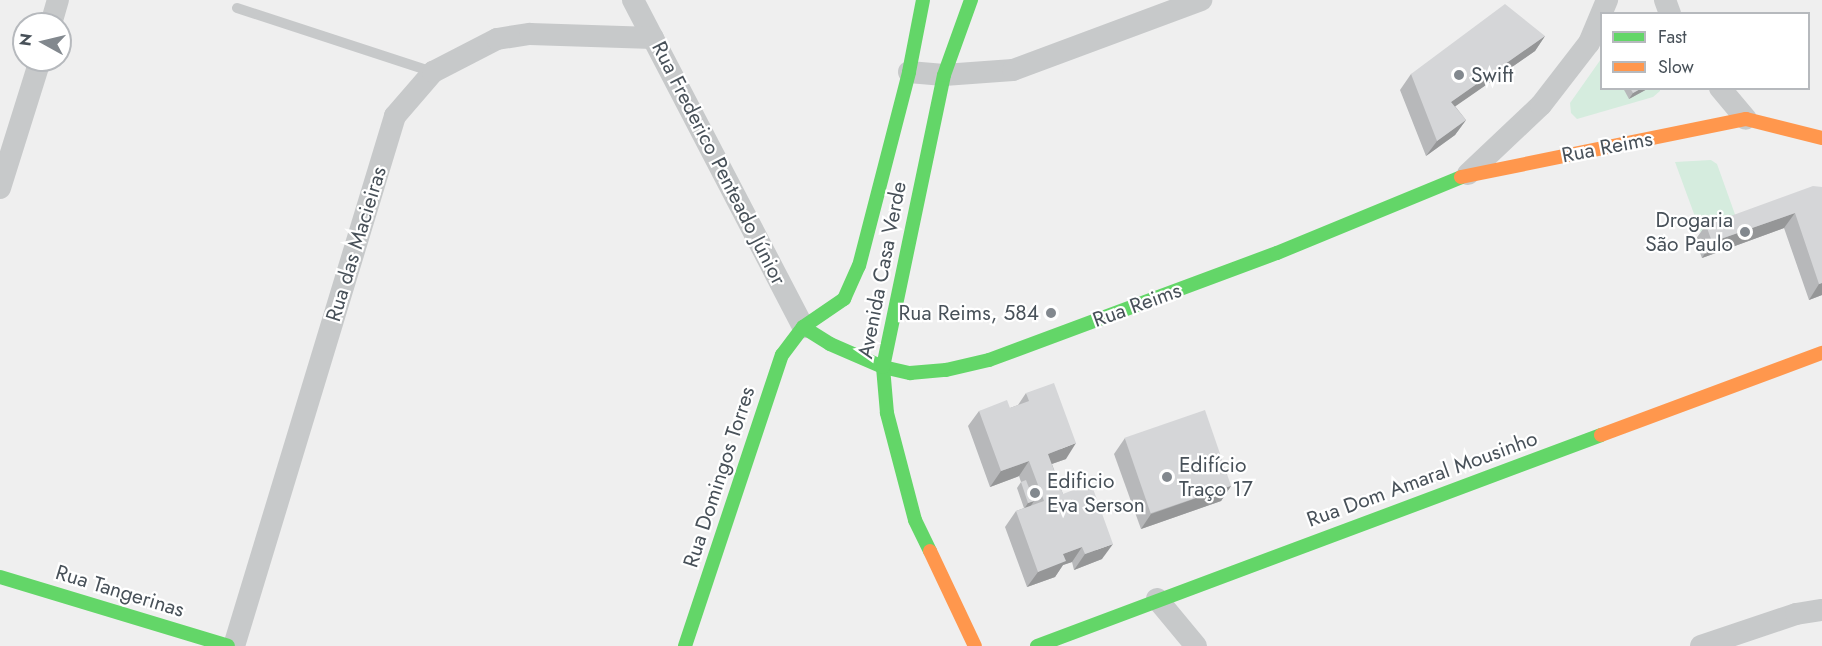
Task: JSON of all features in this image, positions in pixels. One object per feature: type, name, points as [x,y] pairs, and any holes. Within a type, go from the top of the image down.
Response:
[{"type":"main road","name":"Avenida Casa Verde","points":[[803,327],[844,299],[859,266],[909,72],[923,0]]},
{"type":"main road","name":"Avenida Casa Verde","points":[[972,0],[944,75],[883,367],[887,413],[915,520],[975,646]]},
{"type":"main road","name":"Rua Reims","points":[[803,327],[830,344],[883,367],[910,373],[946,370],[989,360],[1277,253],[1468,174],[1746,119]]},
{"type":"main road","points":[[1746,119],[1822,138]]},
{"type":"main road","name":"Rua Domingos Torres","points":[[686,646],[782,355],[803,327]]},
{"type":"main road","name":"Rua Dom Amaral Mousinho","points":[[1037,646],[1157,599],[1822,353]]},
{"type":"main road","name":"Rua Tangerinas","points":[[0,577],[228,646]]},
{"type":"street","name":"Rua Frederico Penteado Júnior","points":[[633,0],[803,327]]},
{"type":"street","points":[[909,72],[944,75],[1013,70],[1201,0]]},
{"type":"street","name":"Rua Reims","points":[[1468,174],[1541,105],[1595,39],[1600,23]]},
{"type":"street","name":"Rua das Macieiras","points":[[234,646],[395,116],[434,72],[470,51],[508,37],[530,34],[581,34],[653,38]]},
{"type":"street","points":[[0,188],[36,72]]},
{"type":"street","points":[[1722,90],[1746,119]]},
{"type":"street","points":[[1157,599],[1196,646]]},
{"type":"street","points":[[1701,646],[1796,614],[1822,610]]},
{"type":"lane","points":[[237,8],[434,72]]},
{"type":"green space","points":[[1600,60],[1600,90],[1660,90],[1653,97],[1577,119],[1571,113],[1570,103]]},
{"type":"green space","points":[[1711,160],[1717,164],[1737,220],[1701,233],[1675,162]]},
{"type":"building","points":[[1505,4],[1545,36],[1451,102],[1466,120],[1437,141],[1411,74]]},
{"type":"building","points":[[1813,186],[1822,187],[1822,283],[1819,284],[1795,213],[1712,242],[1706,225]]},
{"type":"building","name":"Edificio Eva Serson","points":[[1054,383],[1076,443],[1048,454],[1063,494],[1091,483],[1113,544],[1085,554],[1082,547],[1063,554],[1066,561],[1038,572],[1016,511],[1044,501],[1029,461],[1001,471],[979,411],[1007,400],[1010,408],[1029,401],[1026,393]]},
{"type":"building","name":"Edifício Traço 17","points":[[1205,410],[1231,486],[1151,513],[1125,438]]},
{"type":"building","points":[[1026,480],[1034,501],[1028,503],[1021,482]]},
{"type":"traffic: fast","points":[[685,646],[782,355],[803,327],[844,299],[859,266],[909,72],[923,0]]},
{"type":"traffic: fast","points":[[930,551],[915,520],[887,413],[883,367],[944,75],[971,0]]},
{"type":"traffic: fast","points":[[803,327],[830,344],[883,367],[910,373],[946,370],[989,360],[1277,253],[1461,177]]},
{"type":"traffic: fast","points":[[1037,646],[1601,435]]},
{"type":"traffic: fast","points":[[0,577],[228,646]]},
{"type":"traffic: slow","points":[[1461,177],[1746,119],[1822,138]]},
{"type":"traffic: slow","points":[[1601,435],[1822,353]]},
{"type":"traffic: slow","points":[[930,551],[975,646]]},
{"type":"place","name":"Swift","points":[[1459,75]]},
{"type":"place","name":"Drogaria São Paulo","points":[[1745,232]]},
{"type":"place","name":"Rua Reims, 584","points":[[1051,313]]},
{"type":"place","name":"Edifício Traço 17","points":[[1167,477]]},
{"type":"place","name":"Edificio Eva Serson","points":[[1035,493]]}]
